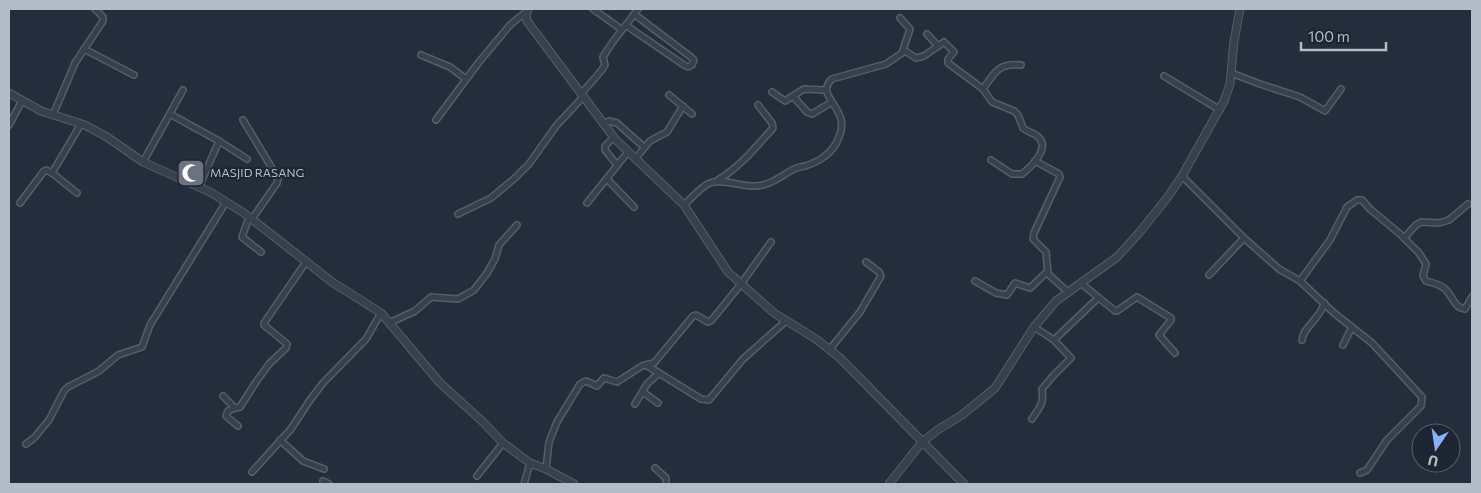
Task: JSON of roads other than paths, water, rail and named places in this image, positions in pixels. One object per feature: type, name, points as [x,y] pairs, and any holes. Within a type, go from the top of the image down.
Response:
[{"type":"street","points":[[53,115],[69,73],[104,19],[94,9]]},
{"type":"street","points":[[593,9],[621,29]]},
{"type":"street","points":[[889,484],[922,442],[962,415],[995,388],[1034,327],[1056,301],[1117,257],[1127,247],[1182,176],[1220,110],[1228,92],[1240,9]]},
{"type":"street","points":[[436,120],[466,79],[510,25],[527,10]]},
{"type":"street","points":[[527,10],[526,21],[603,124],[628,152],[684,205],[728,272],[756,299],[830,349],[964,484]]},
{"type":"street","points":[[458,214],[491,198],[515,178],[528,164],[601,71],[605,65],[603,57],[621,29],[626,26],[636,12],[692,57],[694,60],[692,65],[688,67],[684,65],[626,26]]},
{"type":"street","points":[[900,18],[910,29],[902,54]]},
{"type":"street","points":[[927,34],[938,46]]},
{"type":"street","points":[[717,181],[741,186],[764,185],[773,182],[795,168],[806,166],[825,156],[833,149],[842,130],[842,122],[825,90],[827,84],[832,79],[886,64],[908,52],[914,57],[920,58],[945,42],[954,52],[948,58],[948,63],[983,89],[992,102],[1008,107],[1018,115],[1022,128],[1038,137],[1043,145],[1035,161],[1022,174],[1016,175],[991,160]]},
{"type":"street","points":[[84,49],[134,75]]},
{"type":"street","points":[[421,55],[450,68],[466,79]]},
{"type":"street","points":[[983,89],[994,73],[1002,66],[1008,64],[1021,65]]},
{"type":"street","points":[[1232,73],[1300,97],[1325,111],[1341,89]]},
{"type":"street","points":[[1164,76],[1220,110]]},
{"type":"street","points":[[772,92],[785,101],[804,89],[825,90]]},
{"type":"street","points":[[144,162],[183,90]]},
{"type":"street","points":[[9,93],[22,102],[81,124],[107,137],[144,162],[199,187],[250,218],[332,282],[381,313],[440,383],[503,443],[530,463],[574,484]]},
{"type":"street","points":[[670,95],[692,114]]},
{"type":"street","points":[[793,96],[807,112],[812,114],[832,102]]},
{"type":"street","points":[[9,125],[22,102]]},
{"type":"street","points":[[684,205],[704,187],[728,174],[750,155],[773,128],[772,123],[758,105]]},
{"type":"street","points":[[635,159],[650,140],[667,132],[683,106]]},
{"type":"street","points":[[170,114],[247,159]]},
{"type":"street","points":[[243,120],[278,178],[277,183],[250,218],[242,237],[261,252]]},
{"type":"street","points":[[603,124],[610,121],[617,123],[644,147]]},
{"type":"street","points":[[52,173],[81,124]]},
{"type":"street","points":[[614,137],[605,146],[604,150],[617,165]]},
{"type":"street","points":[[199,187],[219,141]]},
{"type":"street","points":[[587,203],[628,152]]},
{"type":"street","points":[[1035,161],[1059,174],[1060,177],[1033,239],[1046,252],[1047,272],[1050,277],[1068,292]]},
{"type":"street","points":[[20,202],[46,170],[77,193]]},
{"type":"street","points":[[1182,176],[1244,238],[1279,269],[1300,281],[1387,358],[1422,397],[1422,406],[1387,440],[1366,470],[1360,474]]},
{"type":"street","points":[[607,179],[634,207]]},
{"type":"street","points":[[1300,281],[1330,240],[1347,207],[1356,200],[1362,200],[1370,210],[1420,253],[1426,264],[1423,276],[1426,281],[1437,284],[1445,289],[1461,309],[1465,309],[1472,297]]},
{"type":"street","points":[[26,444],[34,438],[49,420],[68,387],[99,371],[118,354],[142,347],[150,325],[226,202]]},
{"type":"street","points":[[1404,238],[1416,224],[1421,222],[1439,223],[1449,220],[1468,204]]},
{"type":"street","points":[[389,323],[415,311],[431,297],[458,298],[474,290],[495,259],[499,245],[517,225]]},
{"type":"street","points":[[1209,275],[1244,238]]},
{"type":"street","points":[[546,469],[549,442],[557,422],[580,384],[586,381],[597,386],[604,378],[617,382],[642,366],[654,363],[693,316],[696,315],[708,322],[711,321],[741,284],[771,242]]},
{"type":"street","points":[[238,426],[226,416],[228,411],[240,407],[270,364],[288,346],[264,323],[306,262]]},
{"type":"street","points":[[830,349],[860,312],[881,276],[866,262]]},
{"type":"street","points":[[974,281],[996,293],[1007,295],[1015,283],[1030,288],[1047,272]]},
{"type":"street","points":[[1082,284],[1116,312],[1138,297],[1149,306],[1161,310],[1171,320],[1159,335],[1175,353]]},
{"type":"street","points":[[1054,340],[1098,298]]},
{"type":"street","points":[[1302,340],[1303,335],[1320,314],[1324,303]]},
{"type":"street","points":[[252,472],[290,429],[319,389],[366,339],[381,313]]},
{"type":"street","points":[[646,365],[701,399],[709,400],[743,359],[786,321]]},
{"type":"street","points":[[1032,419],[1044,398],[1042,389],[1070,359],[1070,356],[1054,340],[1034,327]]},
{"type":"street","points":[[1343,345],[1352,327]]},
{"type":"street","points":[[635,404],[647,384],[659,373]]},
{"type":"street","points":[[643,392],[658,403]]},
{"type":"street","points":[[223,396],[235,408]]},
{"type":"street","points":[[280,440],[303,461],[324,469]]},
{"type":"street","points":[[477,476],[503,443]]},
{"type":"street","points":[[524,484],[530,463]]},
{"type":"street","points":[[655,468],[666,478],[666,484]]},
{"type":"street","points":[[323,481],[329,484]]},
{"type":"place","name":"MASJID RASANG","points":[[191,173]]}]
